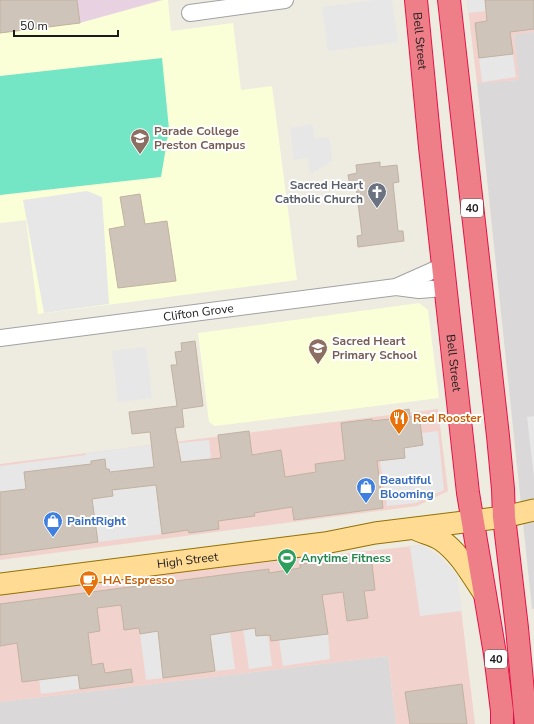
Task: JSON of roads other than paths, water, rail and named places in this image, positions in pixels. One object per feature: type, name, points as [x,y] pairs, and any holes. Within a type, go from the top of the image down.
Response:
[{"type":"highway","name":"Bell Street","points":[[416,0],[443,266],[472,520],[478,547],[495,654],[502,711],[502,724]]},
{"type":"highway","name":"40","points":[[449,0],[497,430],[503,489],[504,517],[526,724]]},
{"type":"main road","name":"High Street","points":[[0,584],[325,543],[374,533],[504,517],[534,510]]},
{"type":"main road","points":[[412,529],[440,539],[451,548],[462,561],[485,596]]},
{"type":"main road","name":"High Street","points":[[0,574],[324,532],[374,533]]},
{"type":"street","points":[[190,13],[285,0]]},
{"type":"street","name":"Clifton Grove","points":[[396,287],[443,266]]},
{"type":"street","name":"Clifton Grove","points":[[0,338],[396,287],[419,290],[446,288]]},
{"type":"place","name":"Parade College Preston Campus","points":[[140,155]]},
{"type":"place","name":"Sacred Heart Catholic Church","points":[[377,209]]},
{"type":"place","name":"Sacred Heart Primary School","points":[[318,365]]},
{"type":"place","name":"Red Rooster","points":[[399,435]]},
{"type":"place","name":"Beautiful Blooming","points":[[366,504]]},
{"type":"place","name":"PaintRight","points":[[53,538]]},
{"type":"place","name":"Anytime Fitness","points":[[287,575]]},
{"type":"place","name":"HA Espresso","points":[[89,597]]}]
